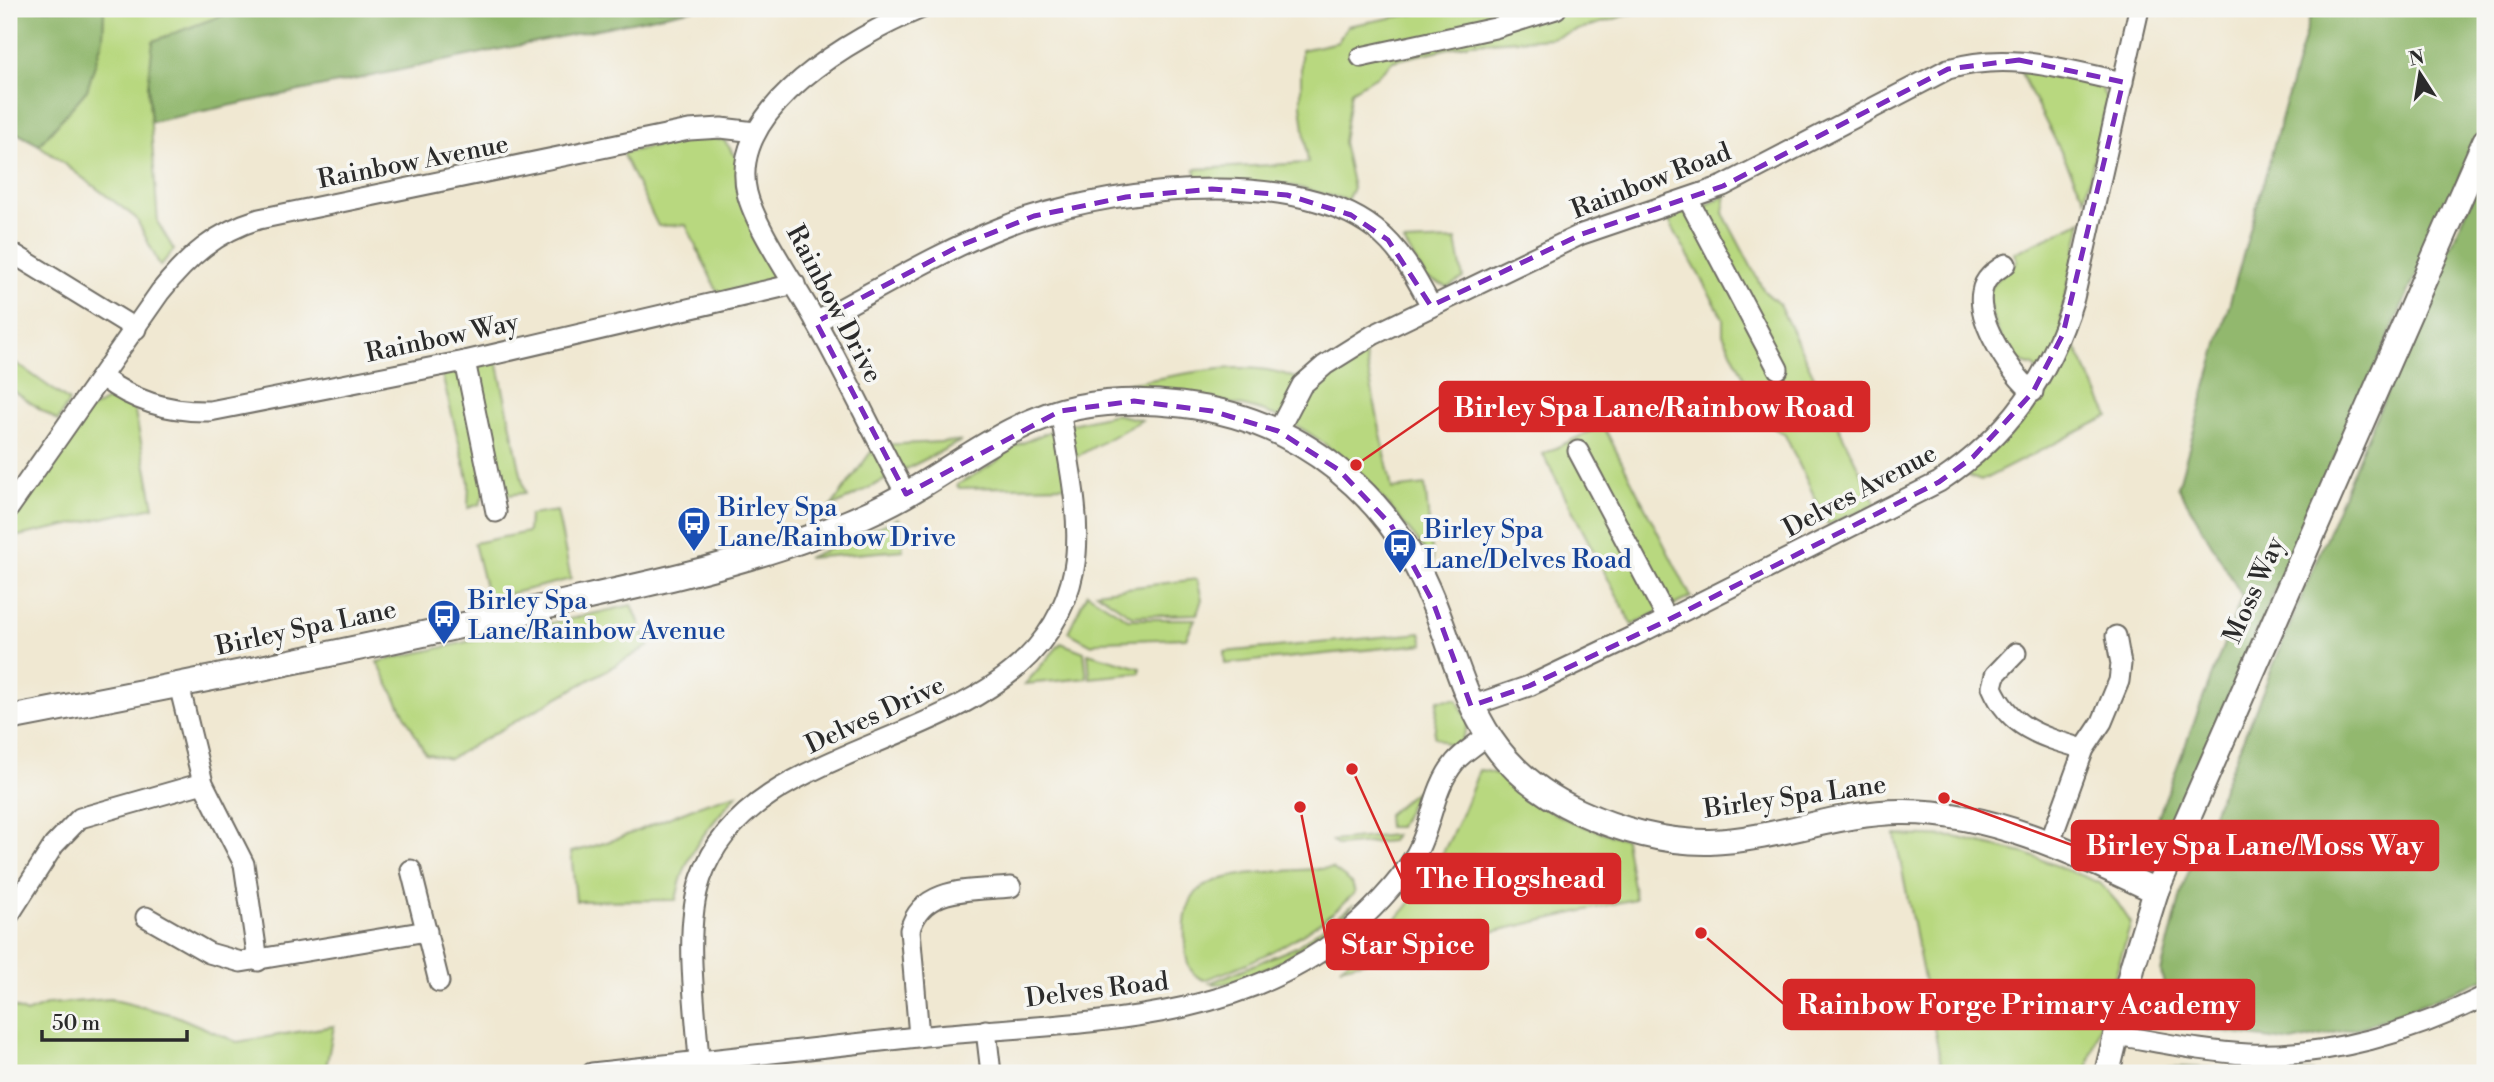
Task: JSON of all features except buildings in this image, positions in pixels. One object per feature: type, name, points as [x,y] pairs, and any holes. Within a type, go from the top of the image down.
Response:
[{"type":"street","points":[[755,132],[778,100],[792,86],[876,31],[920,9]]},
{"type":"street","points":[[1360,57],[1496,28],[1556,9]]},
{"type":"street","points":[[2123,82],[2139,9]]},
{"type":"street","name":"Rainbow Road","points":[[1278,431],[1302,385],[1325,365],[1431,306],[1582,234],[1723,186],[1919,83],[1969,63],[2019,60],[2123,82]]},
{"type":"street","name":"Delves Avenue","points":[[1471,706],[1528,686],[1668,620],[1938,482],[1973,457],[2033,392],[2049,365],[2074,298],[2123,82]]},
{"type":"street","name":"Rainbow Avenue","points":[[9,508],[179,268],[203,246],[239,225],[690,130],[720,128],[755,132]]},
{"type":"street","name":"Rainbow Drive","points":[[755,132],[745,166],[747,195],[906,494]]},
{"type":"street","name":"Moss Way","points":[[2107,1073],[2156,891],[2485,141]]},
{"type":"street","points":[[816,322],[959,246],[1034,216],[1126,197],[1212,189],[1287,195],[1351,215],[1388,240],[1412,270],[1431,306]]},
{"type":"street","points":[[1688,199],[1777,369]]},
{"type":"street","points":[[9,251],[136,329]]},
{"type":"street","points":[[2006,264],[1986,279],[1980,304],[2000,351],[2014,374],[2033,392]]},
{"type":"street","name":"Rainbow Way","points":[[103,377],[148,403],[168,409],[210,411],[465,360],[795,284]]},
{"type":"street","points":[[465,360],[496,512]]},
{"type":"street","name":"Birley Spa Lane","points":[[9,718],[400,640],[729,562],[821,534],[906,494],[1009,433],[1060,411],[1134,401],[1172,404],[1234,416],[1278,431],[1310,448],[1339,470],[1391,525],[1412,558],[1433,602],[1471,706],[1488,735],[1508,761],[1560,802],[1608,823],[1663,838],[1712,842],[1899,811],[1956,816],[1998,826],[2049,845],[2156,891]]},
{"type":"street","name":"Delves Drive","points":[[699,1062],[693,935],[695,897],[713,850],[730,830],[779,790],[957,708],[989,688],[1016,667],[1054,622],[1067,597],[1075,567],[1076,536],[1060,411]]},
{"type":"street","points":[[1578,451],[1668,620]]},
{"type":"street","points":[[2049,845],[2084,749],[2102,722],[2119,681],[2121,664],[2116,636]]},
{"type":"street","points":[[2016,653],[1995,675],[1992,687],[2005,712],[2040,736],[2084,749]]},
{"type":"street","points":[[179,685],[203,783],[244,864],[258,961]]},
{"type":"street","name":"Delves Road","points":[[592,1073],[919,1036],[1091,1021],[1183,1006],[1254,988],[1311,958],[1343,935],[1375,904],[1416,854],[1437,794],[1455,762],[1488,735]]},
{"type":"street","points":[[9,915],[54,845],[80,818],[203,783]]},
{"type":"street","points":[[411,870],[439,982]]},
{"type":"street","points":[[919,1036],[910,930],[913,919],[938,895],[1011,887]]},
{"type":"street","points":[[146,917],[209,953],[241,962],[427,930]]},
{"type":"street","points":[[2116,1035],[2247,1054],[2279,1054],[2375,1038],[2423,1023],[2485,996]]},
{"type":"street","points":[[986,1030],[991,1073]]},
{"type":"highlighted area","points":[[2019,60],[2123,82],[2063,334],[2033,392],[1973,457],[1939,482],[1668,620],[1529,686],[1471,706],[1433,602],[1391,525],[1339,470],[1278,431],[1212,411],[1134,401],[1060,411],[906,494],[816,322],[959,246],[1034,216],[1126,197],[1212,189],[1287,195],[1351,215],[1388,240],[1431,306],[1582,234],[1723,186],[1948,69]]},
{"type":"green space","points":[[9,9],[104,9],[103,38],[87,90],[39,145],[9,129]]},
{"type":"green space","points":[[104,9],[231,9],[231,12],[148,86],[158,223],[174,250],[160,266],[136,218],[39,145],[87,90],[103,38]]},
{"type":"green space","points":[[231,9],[694,9],[151,122],[148,86],[153,41],[231,12]]},
{"type":"green space","points":[[1439,9],[1647,9],[1551,38],[1471,43],[1393,61],[1377,76],[1351,91],[1343,142],[1353,188],[1347,200],[1293,186],[1198,182],[1195,169],[1308,163],[1301,105],[1301,50],[1338,42],[1347,26]]},
{"type":"green space","points":[[2312,9],[2485,9],[2485,121],[2158,852],[2147,846],[2242,596],[2178,487]]},
{"type":"green space","points":[[2019,69],[2093,83],[2102,89],[2107,101],[2085,199]]},
{"type":"green space","points":[[702,137],[724,140],[739,161],[774,263],[775,274],[767,282],[718,293],[686,225],[658,226],[622,153]]},
{"type":"green space","points":[[2485,169],[2485,979],[2366,1026],[2292,1042],[2199,1029],[2170,1011],[2161,972],[2184,883],[2363,447]]},
{"type":"green space","points":[[1726,194],[1723,213],[1764,291],[1779,304],[1876,504],[1828,525],[1785,435],[1766,423],[1723,334],[1723,318],[1665,214],[1709,204]]},
{"type":"green space","points":[[2082,221],[2061,318],[2109,416],[1981,481],[1965,475],[2023,420],[2049,382],[2033,365],[2023,363],[2007,349],[1996,326],[1987,293],[1995,281],[2017,261],[2014,253]]},
{"type":"green space","points":[[1456,240],[1463,278],[1448,287],[1426,278],[1404,242]]},
{"type":"green space","points":[[1364,350],[1392,489],[1425,485],[1433,560],[1398,516],[1358,473],[1312,435],[1288,421],[1262,411],[1228,403],[1126,384],[1233,368],[1275,372],[1295,378]]},
{"type":"green space","points":[[9,358],[69,401],[58,421],[9,388]]},
{"type":"green space","points":[[497,360],[525,493],[508,495],[485,490],[480,504],[468,508],[469,482],[442,375]]},
{"type":"green space","points":[[107,400],[122,401],[134,407],[154,507],[9,538],[9,521],[88,411]]},
{"type":"green space","points":[[1115,414],[1142,420],[1069,461],[1072,486],[959,488],[957,485],[996,462],[1011,448],[1063,426]]},
{"type":"green space","points":[[1603,425],[1691,597],[1632,625],[1543,454]]},
{"type":"green space","points":[[961,441],[830,508],[871,452],[880,445]]},
{"type":"green space","points":[[557,511],[571,579],[488,599],[474,543],[528,532],[529,515]]},
{"type":"green space","points":[[899,518],[903,550],[807,558]]},
{"type":"green space","points":[[1197,579],[1202,599],[1197,614],[1132,616],[1096,592]]},
{"type":"green space","points":[[1087,593],[1128,619],[1195,619],[1186,638],[1103,641],[1092,645],[1068,632]]},
{"type":"green space","points":[[632,605],[649,646],[449,759],[425,753],[377,662]]},
{"type":"green space","points":[[1421,633],[1424,644],[1225,664],[1224,652]]},
{"type":"green space","points":[[1061,643],[1084,652],[1087,678],[1025,684]]},
{"type":"green space","points":[[1088,653],[1140,668],[1140,673],[1090,678]]},
{"type":"green space","points":[[1457,699],[1469,723],[1460,744],[1452,747],[1434,736],[1438,700]]},
{"type":"green space","points":[[1479,770],[1506,779],[1544,808],[1564,818],[1625,839],[1635,899],[1340,967],[1390,926],[1419,891],[1453,833]]},
{"type":"green space","points":[[1417,790],[1399,827],[1388,827],[1387,815]]},
{"type":"green space","points":[[737,794],[698,842],[685,868],[676,900],[576,901],[571,852],[614,840],[695,807]]},
{"type":"green space","points":[[1395,835],[1391,841],[1338,846],[1332,841]]},
{"type":"green space","points":[[1895,835],[1955,837],[2027,854],[2100,883],[2117,902],[2131,923],[2086,1073],[1943,1073]]},
{"type":"green space","points":[[1332,868],[1352,883],[1355,893],[1321,922],[1265,955],[1204,980],[1191,970],[1185,950],[1186,918],[1192,899],[1206,885],[1239,875]]},
{"type":"green space","points":[[1354,904],[1328,929],[1287,957],[1243,979],[1224,984],[1210,983],[1296,947]]},
{"type":"green space","points":[[110,999],[174,1015],[237,1042],[334,1026],[325,1073],[9,1073],[9,1005],[26,1013],[49,1004]]},
{"type":"green space","points":[[2158,1068],[2314,1072],[2150,1073]]},
{"type":"place","name":"Birley Spa Lane/Rainbow Road","points":[[1356,465]]},
{"type":"place","name":"Birley Spa Lane/Rainbow Drive","points":[[694,553]]},
{"type":"place","name":"Birley Spa Lane/Delves Road","points":[[1400,575]]},
{"type":"place","name":"Birley Spa Lane/Rainbow Avenue","points":[[444,646]]},
{"type":"place","name":"The Hogshead","points":[[1352,769]]},
{"type":"place","name":"Birley Spa Lane/Moss Way","points":[[1944,798]]},
{"type":"place","name":"Star Spice","points":[[1300,807]]},
{"type":"place","name":"Rainbow Forge Primary Academy","points":[[1701,933]]}]
